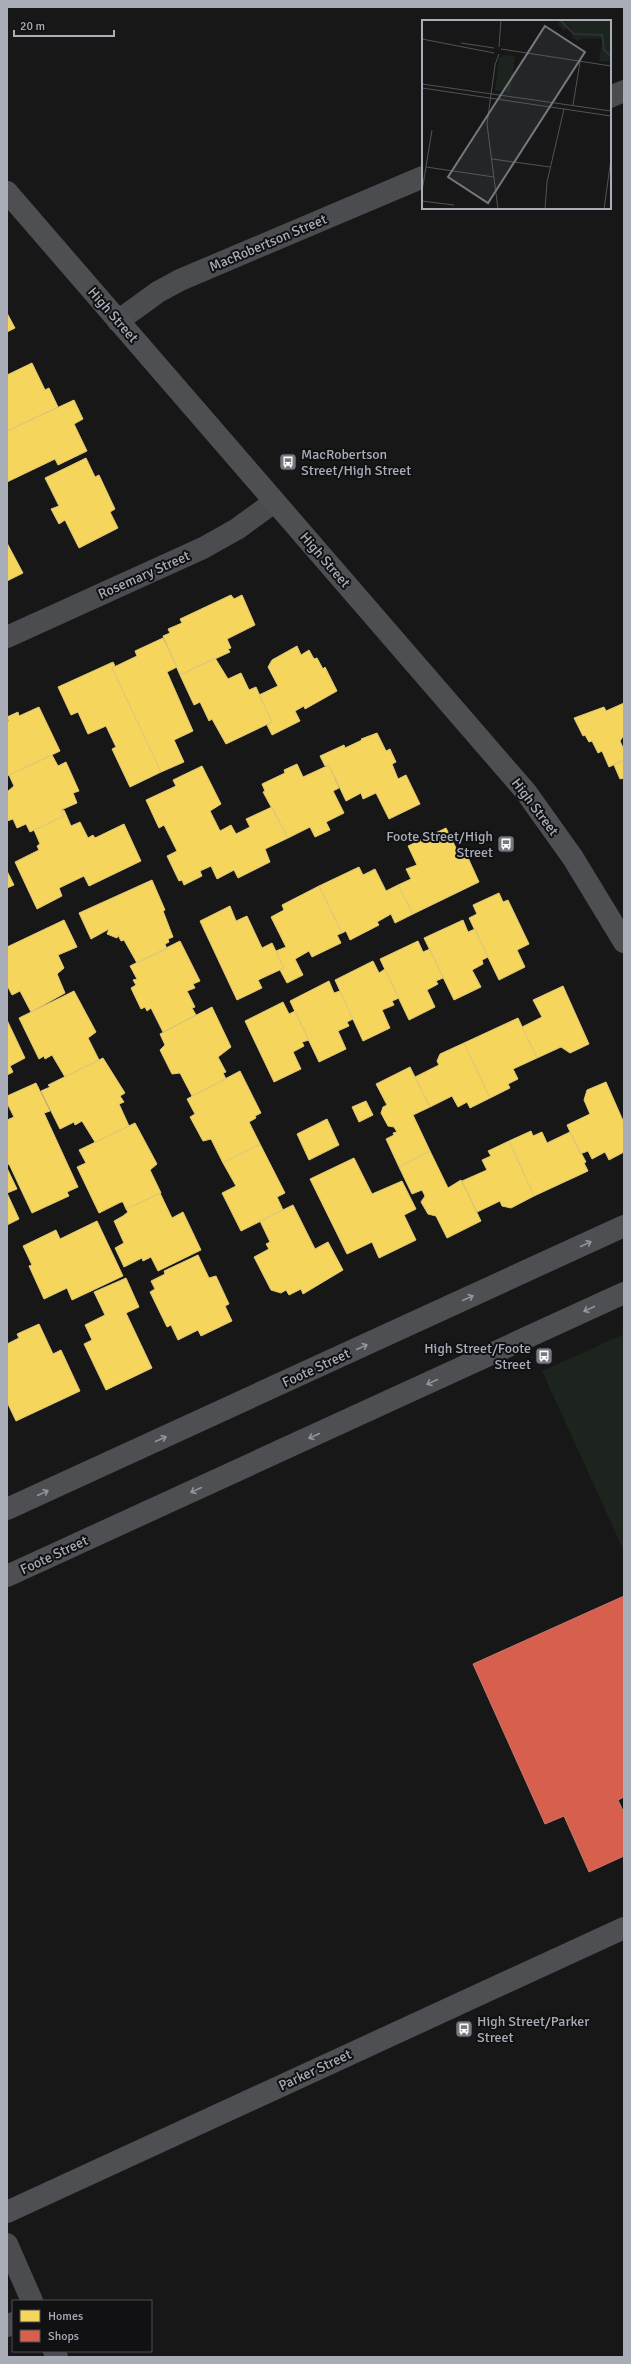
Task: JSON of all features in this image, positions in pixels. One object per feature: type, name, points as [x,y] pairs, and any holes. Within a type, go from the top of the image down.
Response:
[{"type":"main road","name":"High Street","points":[[7,192],[526,792],[573,858],[624,942]]},
{"type":"main road","name":"Foote Street","points":[[7,1509],[624,1226]]},
{"type":"main road","name":"Foote Street","points":[[7,1576],[624,1293]]},
{"type":"main road","name":"Parker Street","points":[[7,2212],[624,1928]]},
{"type":"street","points":[[611,97],[624,91]]},
{"type":"street","name":"MacRobertson Street","points":[[118,320],[158,292],[180,280],[422,177]]},
{"type":"street","name":"Rosemary Street","points":[[7,638],[203,548],[237,529],[274,502]]},
{"type":"street","points":[[7,2244],[32,2300]]},
{"type":"shaded area","points":[[624,1334],[624,1551],[542,1371]]},
{"type":"building: Homes","points":[[7,313],[15,328],[7,332]]},
{"type":"building: Homes","points":[[32,363],[45,390],[49,388],[58,407],[7,431],[7,375]]},
{"type":"building: Homes","points":[[74,400],[83,419],[74,424],[87,451],[58,465],[55,459],[7,482],[7,431]]},
{"type":"building: Homes","points":[[86,458],[95,477],[99,475],[115,509],[110,512],[118,528],[79,548],[65,520],[59,524],[51,509],[59,506],[45,478]]},
{"type":"building: Homes","points":[[7,543],[23,573],[7,581]]},
{"type":"building: Homes","points":[[231,595],[234,599],[242,595],[255,625],[227,639],[231,648],[228,649],[230,652],[180,675],[163,636],[170,633],[168,629],[182,623],[180,619]]},
{"type":"building: Homes","points":[[163,638],[177,667],[167,672],[193,731],[174,740],[184,762],[161,772],[112,668],[137,656],[135,651]]},
{"type":"building: Homes","points":[[297,646],[301,655],[309,650],[314,659],[317,658],[323,669],[325,667],[337,691],[305,709],[304,706],[295,711],[300,721],[272,735],[267,725],[272,722],[259,695],[278,686],[268,667],[272,660]]},
{"type":"building: Homes","points":[[215,658],[228,679],[241,673],[249,690],[256,687],[272,722],[226,744],[212,719],[209,721],[200,702],[194,705],[180,675]]},
{"type":"building: Homes","points":[[113,662],[115,666],[112,668],[161,772],[130,787],[112,749],[116,747],[106,726],[88,734],[78,712],[71,715],[58,687]]},
{"type":"building: Homes","points":[[624,703],[624,735],[620,741],[624,750],[624,760],[609,767],[602,751],[598,753],[592,741],[589,742],[585,735],[583,736],[574,718],[604,707],[606,711]]},
{"type":"building: Homes","points":[[39,707],[60,751],[7,776],[7,722],[9,721],[7,717],[18,712],[19,716]]},
{"type":"building: Homes","points":[[377,733],[386,751],[390,749],[396,762],[392,764],[398,779],[406,775],[420,804],[389,819],[376,793],[363,799],[361,793],[346,801],[329,765],[325,766],[320,756],[344,745],[345,748],[362,740],[361,739]]},
{"type":"building: Homes","points":[[52,755],[58,766],[66,762],[79,791],[73,793],[77,803],[61,810],[64,816],[30,832],[26,824],[17,828],[13,819],[7,821],[7,792],[14,786],[9,775]]},
{"type":"building: Homes","points":[[624,760],[624,778],[620,779],[614,765]]},
{"type":"building: Homes","points":[[297,764],[303,777],[329,765],[339,788],[333,791],[344,813],[326,822],[330,830],[315,837],[310,827],[288,838],[263,792],[265,791],[262,784],[285,773],[284,770]]},
{"type":"building: Homes","points":[[202,766],[221,804],[210,811],[220,831],[231,825],[236,834],[250,827],[246,819],[272,807],[288,838],[265,849],[270,862],[238,878],[234,870],[217,879],[211,866],[200,871],[202,876],[184,885],[182,880],[179,881],[167,856],[177,851],[164,825],[159,828],[146,800],[176,786],[173,780]]},
{"type":"building: Homes","points":[[64,810],[71,826],[80,822],[88,838],[93,835],[95,838],[124,824],[141,861],[89,886],[84,876],[59,888],[62,896],[37,909],[15,862],[39,850],[37,846],[40,844],[34,830],[64,816],[61,811]]},
{"type":"building: Homes","points":[[446,828],[458,852],[464,849],[479,882],[413,914],[398,885],[411,879],[406,869],[417,865],[408,846]]},
{"type":"building: Homes","points":[[359,867],[363,875],[375,869],[386,891],[398,885],[413,914],[395,923],[391,914],[377,922],[379,925],[350,940],[346,931],[342,933],[319,886]]},
{"type":"building: Homes","points":[[7,871],[14,885],[7,888]]},
{"type":"building: Homes","points":[[152,880],[165,910],[163,911],[173,937],[168,939],[169,942],[165,944],[167,949],[137,963],[124,940],[121,941],[118,935],[117,938],[107,934],[109,929],[91,939],[79,913]]},
{"type":"building: Homes","points":[[319,886],[342,933],[337,935],[341,943],[312,957],[309,951],[295,959],[303,975],[287,983],[280,970],[284,968],[276,951],[286,947],[271,917],[284,910],[282,905]]},
{"type":"building: Homes","points":[[499,893],[503,902],[508,900],[529,944],[517,950],[525,967],[499,980],[469,918],[477,914],[473,905]]},
{"type":"building: Homes","points":[[230,906],[236,921],[247,916],[262,948],[272,943],[284,968],[258,980],[262,988],[237,1000],[200,921]]},
{"type":"building: Homes","points":[[64,920],[77,947],[58,955],[64,968],[57,974],[65,993],[31,1012],[20,991],[12,995],[7,985],[7,947]]},
{"type":"building: Homes","points":[[463,920],[468,932],[475,929],[488,957],[482,960],[483,964],[472,970],[481,987],[454,1000],[424,938]]},
{"type":"building: Homes","points":[[180,941],[200,981],[193,984],[195,988],[187,991],[195,1007],[192,1008],[196,1015],[163,1032],[151,1008],[147,1011],[145,1007],[141,1009],[131,988],[136,985],[133,980],[137,979],[130,966]]},
{"type":"building: Homes","points":[[418,941],[423,952],[430,949],[443,978],[436,981],[438,984],[427,990],[435,1007],[409,1020],[380,959]]},
{"type":"building: Homes","points":[[373,961],[379,973],[385,969],[399,998],[392,1001],[394,1005],[382,1010],[390,1028],[363,1041],[335,980]]},
{"type":"building: Homes","points":[[329,981],[334,993],[340,991],[353,1019],[347,1022],[349,1026],[338,1031],[346,1049],[319,1062],[290,1001]]},
{"type":"building: Homes","points":[[563,986],[589,1044],[570,1053],[561,1047],[537,1058],[522,1027],[542,1017],[533,1000]]},
{"type":"building: Homes","points":[[74,991],[96,1032],[88,1038],[99,1060],[65,1077],[52,1055],[45,1059],[44,1056],[39,1059],[19,1018]]},
{"type":"building: Homes","points":[[283,1002],[289,1014],[295,1011],[309,1040],[302,1042],[304,1046],[293,1052],[301,1069],[274,1082],[245,1021]]},
{"type":"building: Homes","points":[[212,1007],[231,1047],[218,1057],[226,1072],[223,1073],[226,1079],[192,1096],[180,1073],[172,1074],[160,1050],[165,1045],[160,1034]]},
{"type":"building: Homes","points":[[518,1018],[537,1058],[513,1069],[518,1079],[508,1084],[510,1088],[490,1098],[464,1043]]},
{"type":"building: Homes","points":[[7,1020],[25,1058],[10,1066],[13,1072],[7,1075]]},
{"type":"building: Homes","points":[[464,1043],[490,1098],[470,1108],[467,1102],[458,1107],[452,1096],[430,1107],[415,1077],[439,1065],[437,1061],[440,1054]]},
{"type":"building: Homes","points":[[103,1058],[125,1093],[120,1096],[124,1102],[119,1104],[129,1126],[95,1142],[82,1121],[75,1125],[74,1122],[60,1129],[41,1091],[50,1087],[48,1085]]},
{"type":"building: Homes","points":[[410,1067],[430,1107],[413,1115],[430,1151],[399,1167],[386,1139],[394,1135],[393,1133],[397,1132],[394,1127],[388,1126],[381,1113],[383,1107],[387,1105],[376,1084]]},
{"type":"building: Homes","points":[[240,1071],[261,1113],[249,1122],[260,1144],[223,1163],[211,1139],[203,1141],[190,1117],[195,1114],[187,1099]]},
{"type":"building: Homes","points":[[606,1082],[624,1123],[624,1152],[609,1160],[605,1152],[592,1159],[588,1151],[580,1154],[567,1125],[590,1114],[584,1100],[587,1090]]},
{"type":"building: Homes","points":[[36,1083],[50,1111],[44,1113],[78,1187],[67,1192],[69,1196],[32,1213],[9,1164],[7,1165],[7,1120],[14,1117],[7,1103],[7,1096]]},
{"type":"building: Homes","points":[[366,1101],[373,1115],[359,1122],[352,1107]]},
{"type":"building: Homes","points":[[327,1119],[339,1145],[309,1160],[297,1134]]},
{"type":"building: Homes","points":[[135,1123],[157,1164],[150,1170],[161,1193],[126,1209],[123,1202],[121,1202],[99,1213],[77,1167],[86,1163],[79,1150]]},
{"type":"building: Homes","points":[[531,1131],[533,1136],[542,1132],[547,1143],[570,1132],[586,1162],[584,1163],[588,1171],[534,1196],[509,1141]]},
{"type":"building: Homes","points":[[509,1141],[534,1196],[511,1208],[502,1206],[500,1201],[477,1212],[462,1181],[487,1170],[482,1160],[491,1156],[488,1151]]},
{"type":"building: Homes","points":[[260,1144],[285,1193],[277,1197],[283,1210],[241,1231],[222,1193],[236,1186],[223,1163]]},
{"type":"building: Homes","points":[[430,1151],[448,1188],[461,1180],[481,1221],[447,1238],[436,1216],[428,1214],[421,1202],[425,1196],[422,1190],[412,1194],[399,1167]]},
{"type":"building: Homes","points":[[354,1158],[372,1194],[402,1181],[416,1209],[404,1215],[416,1240],[379,1258],[372,1242],[347,1254],[310,1179]]},
{"type":"building: Homes","points":[[7,1168],[17,1189],[7,1193]]},
{"type":"building: Homes","points":[[7,1193],[19,1219],[7,1225]]},
{"type":"building: Homes","points":[[160,1193],[172,1218],[183,1212],[201,1250],[158,1271],[151,1257],[143,1261],[142,1258],[124,1267],[115,1248],[124,1243],[114,1221],[128,1212],[126,1209]]},
{"type":"building: Homes","points":[[293,1205],[315,1249],[328,1242],[343,1270],[303,1294],[301,1289],[289,1295],[286,1290],[281,1293],[271,1290],[254,1257],[269,1249],[266,1244],[270,1242],[260,1221]]},
{"type":"building: Homes","points":[[97,1221],[123,1276],[72,1300],[67,1288],[44,1299],[29,1266],[32,1265],[23,1246],[56,1230],[60,1239]]},
{"type":"building: Homes","points":[[198,1255],[209,1278],[216,1276],[229,1304],[225,1306],[232,1321],[201,1336],[198,1330],[178,1340],[171,1325],[167,1327],[150,1292],[155,1289],[151,1281],[165,1274],[164,1271]]},
{"type":"building: Homes","points":[[126,1278],[139,1307],[126,1313],[152,1368],[106,1390],[84,1344],[92,1340],[85,1325],[105,1315],[94,1292]]},
{"type":"building: Homes","points":[[39,1324],[53,1354],[61,1350],[80,1391],[16,1421],[7,1402],[7,1344],[19,1338],[17,1334]]},
{"type":"building: Shops","points":[[624,1596],[624,1797],[618,1800],[624,1813],[624,1856],[589,1872],[564,1816],[545,1824],[473,1664]]},
{"type":"place","name":"MacRobertson Street/High Street","points":[[288,462]]},
{"type":"place","name":"Foote Street/High Street","points":[[506,844]]},
{"type":"place","name":"High Street/Foote Street","points":[[544,1356]]},
{"type":"place","name":"High Street/Parker Street","points":[[464,2029]]}]
